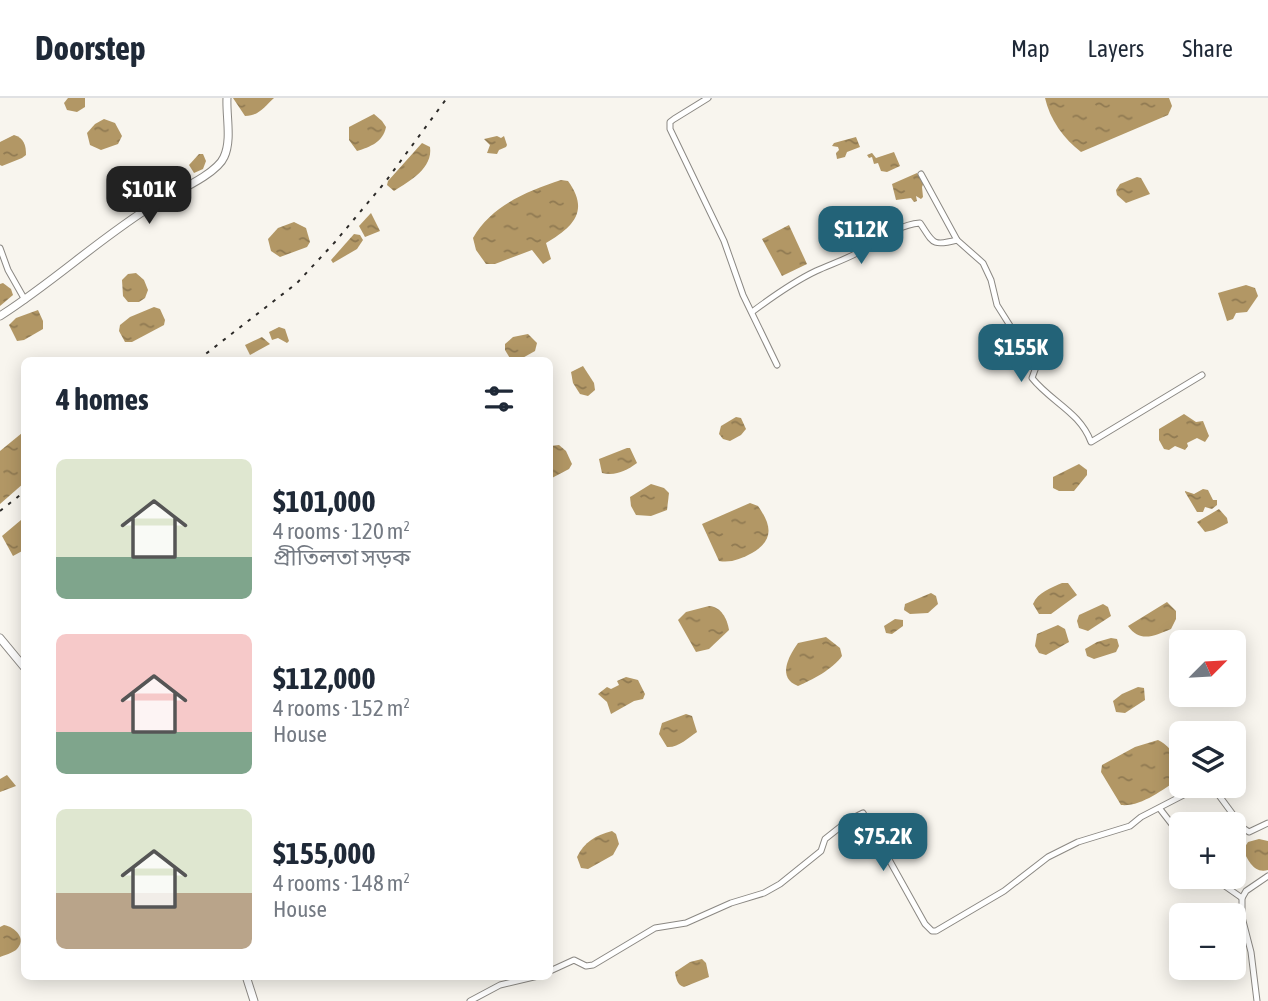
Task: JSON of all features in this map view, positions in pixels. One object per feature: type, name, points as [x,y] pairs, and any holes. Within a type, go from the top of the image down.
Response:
[{"type":"main road","points":[[0,316],[25,300],[81,254],[156,203],[210,173],[223,160],[227,149],[228,98]]},
{"type":"main road","points":[[0,638],[21,663]]},
{"type":"main road","points":[[247,980],[254,1001]]},
{"type":"street","points":[[708,98],[670,122],[670,129],[724,241],[743,295],[777,365]]},
{"type":"street","points":[[921,174],[957,240],[984,263],[996,305],[1036,367],[1032,377],[1040,387],[1075,415],[1086,428],[1091,442],[1202,375]]},
{"type":"street","points":[[752,312],[776,294],[814,272],[912,223],[920,223],[933,242],[939,244],[957,240]]},
{"type":"street","points":[[0,248],[8,270],[25,300]]},
{"type":"street","points":[[553,970],[573,960],[586,967],[593,965],[655,928],[686,923],[730,903],[764,893],[780,884],[821,851],[825,839],[861,814],[866,816],[925,924],[936,931],[1004,891],[1048,857],[1078,842],[1130,826],[1141,817],[1179,798]]},
{"type":"street","points":[[1221,798],[1249,832],[1268,823]]},
{"type":"street","points":[[1160,809],[1169,821]]},
{"type":"street","points":[[1258,1001],[1251,952],[1242,917],[1242,898],[1246,891],[1268,876]]},
{"type":"street","points":[[1229,889],[1242,898]]},
{"type":"street","points":[[470,1001],[500,985],[521,980]]},
{"type":"water","points":[[68,98],[85,98],[85,107],[77,112],[67,110],[64,103]]},
{"type":"water","points":[[233,98],[274,98],[258,113],[245,116]]},
{"type":"water","points":[[1045,98],[1169,98],[1172,106],[1168,115],[1081,152],[1058,128]]},
{"type":"water","points":[[374,114],[386,127],[382,137],[367,148],[357,151],[349,140],[349,127]]},
{"type":"water","points":[[104,119],[115,123],[122,136],[118,144],[101,150],[90,145],[87,133]]},
{"type":"water","points":[[14,135],[24,142],[26,155],[2,166],[0,142]]},
{"type":"water","points":[[504,136],[506,147],[497,154],[487,153],[490,145],[484,139]]},
{"type":"water","points":[[856,137],[860,147],[837,159],[836,153],[839,150],[838,147],[832,146],[834,143]]},
{"type":"water","points":[[422,143],[430,147],[430,155],[424,168],[394,191],[387,185],[388,181]]},
{"type":"water","points":[[894,152],[900,166],[887,172],[881,171],[878,163],[874,164],[872,157],[867,155],[872,153],[876,158]]},
{"type":"water","points":[[199,154],[203,154],[206,161],[203,169],[194,173],[189,165]]},
{"type":"water","points":[[917,173],[924,182],[923,197],[921,199],[916,196],[917,201],[914,202],[911,198],[896,200],[892,184]]},
{"type":"water","points":[[1141,178],[1150,194],[1126,203],[1117,195],[1116,190],[1120,184]]},
{"type":"water","points":[[561,180],[568,181],[578,201],[578,210],[571,224],[546,243],[551,259],[543,264],[532,250],[495,264],[486,264],[476,250],[473,238],[481,227],[511,201]]},
{"type":"water","points":[[371,213],[380,231],[365,237],[359,226]]},
{"type":"water","points":[[294,222],[306,228],[310,242],[307,247],[280,257],[271,251],[268,239],[278,228]]},
{"type":"water","points":[[789,225],[807,264],[782,276],[762,239]]},
{"type":"water","points":[[354,234],[360,235],[363,240],[357,249],[333,263],[331,260]]},
{"type":"water","points":[[136,273],[144,280],[148,290],[145,298],[139,302],[128,302],[123,296],[122,280],[128,274]]},
{"type":"water","points":[[3,283],[11,289],[13,295],[0,306],[0,284]]},
{"type":"water","points":[[1246,285],[1255,288],[1258,296],[1247,312],[1236,313],[1233,319],[1227,321],[1218,293]]},
{"type":"water","points":[[154,307],[160,309],[165,320],[164,325],[132,342],[125,342],[119,331],[120,325],[130,317]]},
{"type":"water","points":[[38,310],[43,329],[17,341],[9,325],[16,318]]},
{"type":"water","points":[[279,327],[285,329],[289,341],[287,343],[278,338],[272,340],[269,332]]},
{"type":"water","points":[[528,334],[537,343],[535,351],[524,357],[509,357],[505,344],[513,337]]},
{"type":"water","points":[[262,337],[270,344],[250,355],[245,345]]},
{"type":"water","points":[[583,366],[594,383],[595,390],[588,396],[580,394],[573,383],[571,372]]},
{"type":"water","points":[[1184,414],[1196,422],[1203,421],[1209,436],[1205,442],[1197,438],[1187,443],[1185,450],[1175,446],[1169,450],[1164,449],[1159,440],[1159,429]]},
{"type":"water","points":[[736,417],[741,418],[746,429],[730,441],[723,439],[719,434],[721,426]]},
{"type":"water","points":[[21,434],[21,486],[0,504],[0,451]]},
{"type":"water","points":[[559,445],[566,451],[572,464],[569,469],[553,477],[553,446]]},
{"type":"water","points":[[630,448],[637,463],[621,472],[602,473],[599,459]]},
{"type":"water","points":[[1079,464],[1087,470],[1087,475],[1074,491],[1059,491],[1053,488],[1053,477]]},
{"type":"water","points":[[651,484],[664,488],[669,493],[667,510],[651,516],[636,515],[630,497]]},
{"type":"water","points":[[1203,489],[1208,490],[1213,500],[1217,500],[1217,505],[1212,509],[1205,507],[1203,512],[1197,512],[1185,491],[1194,494]]},
{"type":"water","points":[[750,503],[758,506],[766,520],[767,538],[759,548],[740,559],[719,561],[702,524]]},
{"type":"water","points":[[1219,509],[1228,523],[1205,532],[1197,522]]},
{"type":"water","points":[[21,520],[21,552],[13,556],[2,536]]},
{"type":"water","points":[[1068,583],[1077,595],[1051,614],[1039,614],[1033,604],[1035,600],[1045,591]]},
{"type":"water","points":[[931,593],[936,596],[938,604],[928,613],[910,614],[904,610],[905,604]]},
{"type":"water","points":[[1167,602],[1176,611],[1176,619],[1171,629],[1153,636],[1142,636],[1128,626]]},
{"type":"water","points":[[1103,604],[1108,607],[1111,616],[1088,631],[1079,628],[1079,615]]},
{"type":"water","points":[[709,606],[717,608],[723,614],[729,630],[709,649],[696,652],[678,620],[686,612]]},
{"type":"water","points":[[895,619],[903,620],[903,626],[892,634],[886,633],[884,626]]},
{"type":"water","points":[[1058,625],[1065,629],[1069,642],[1046,655],[1039,653],[1035,646],[1037,634]]},
{"type":"water","points":[[826,637],[840,648],[842,656],[828,670],[798,686],[786,673],[791,654],[798,643]]},
{"type":"water","points":[[1111,638],[1117,639],[1119,646],[1116,652],[1094,659],[1087,656],[1085,649]]},
{"type":"water","points":[[626,677],[638,680],[645,694],[643,699],[611,714],[607,702],[598,694],[607,687],[611,689],[619,685],[617,681]]},
{"type":"water","points":[[1138,687],[1144,688],[1145,700],[1125,713],[1116,712],[1113,701]]},
{"type":"water","points":[[686,714],[692,716],[697,732],[679,744],[667,747],[659,734],[662,723]]},
{"type":"water","points":[[1158,740],[1168,747],[1169,786],[1144,801],[1121,805],[1101,772],[1102,765],[1135,747]]},
{"type":"water","points":[[7,775],[16,786],[0,792],[0,779]]},
{"type":"water","points":[[612,831],[619,844],[613,855],[588,869],[581,868],[577,857],[583,847],[596,837]]},
{"type":"water","points":[[1259,839],[1268,841],[1268,870],[1259,870],[1249,862],[1246,856],[1248,842]]},
{"type":"water","points":[[4,925],[19,934],[21,942],[16,950],[0,957],[0,927]]},
{"type":"water","points":[[702,959],[706,963],[709,977],[684,987],[680,985],[675,972],[690,962]]},
{"type":"railway","points":[[202,357],[297,283],[386,181],[447,98]]},
{"type":"railway","points":[[0,511],[21,494]]}]
